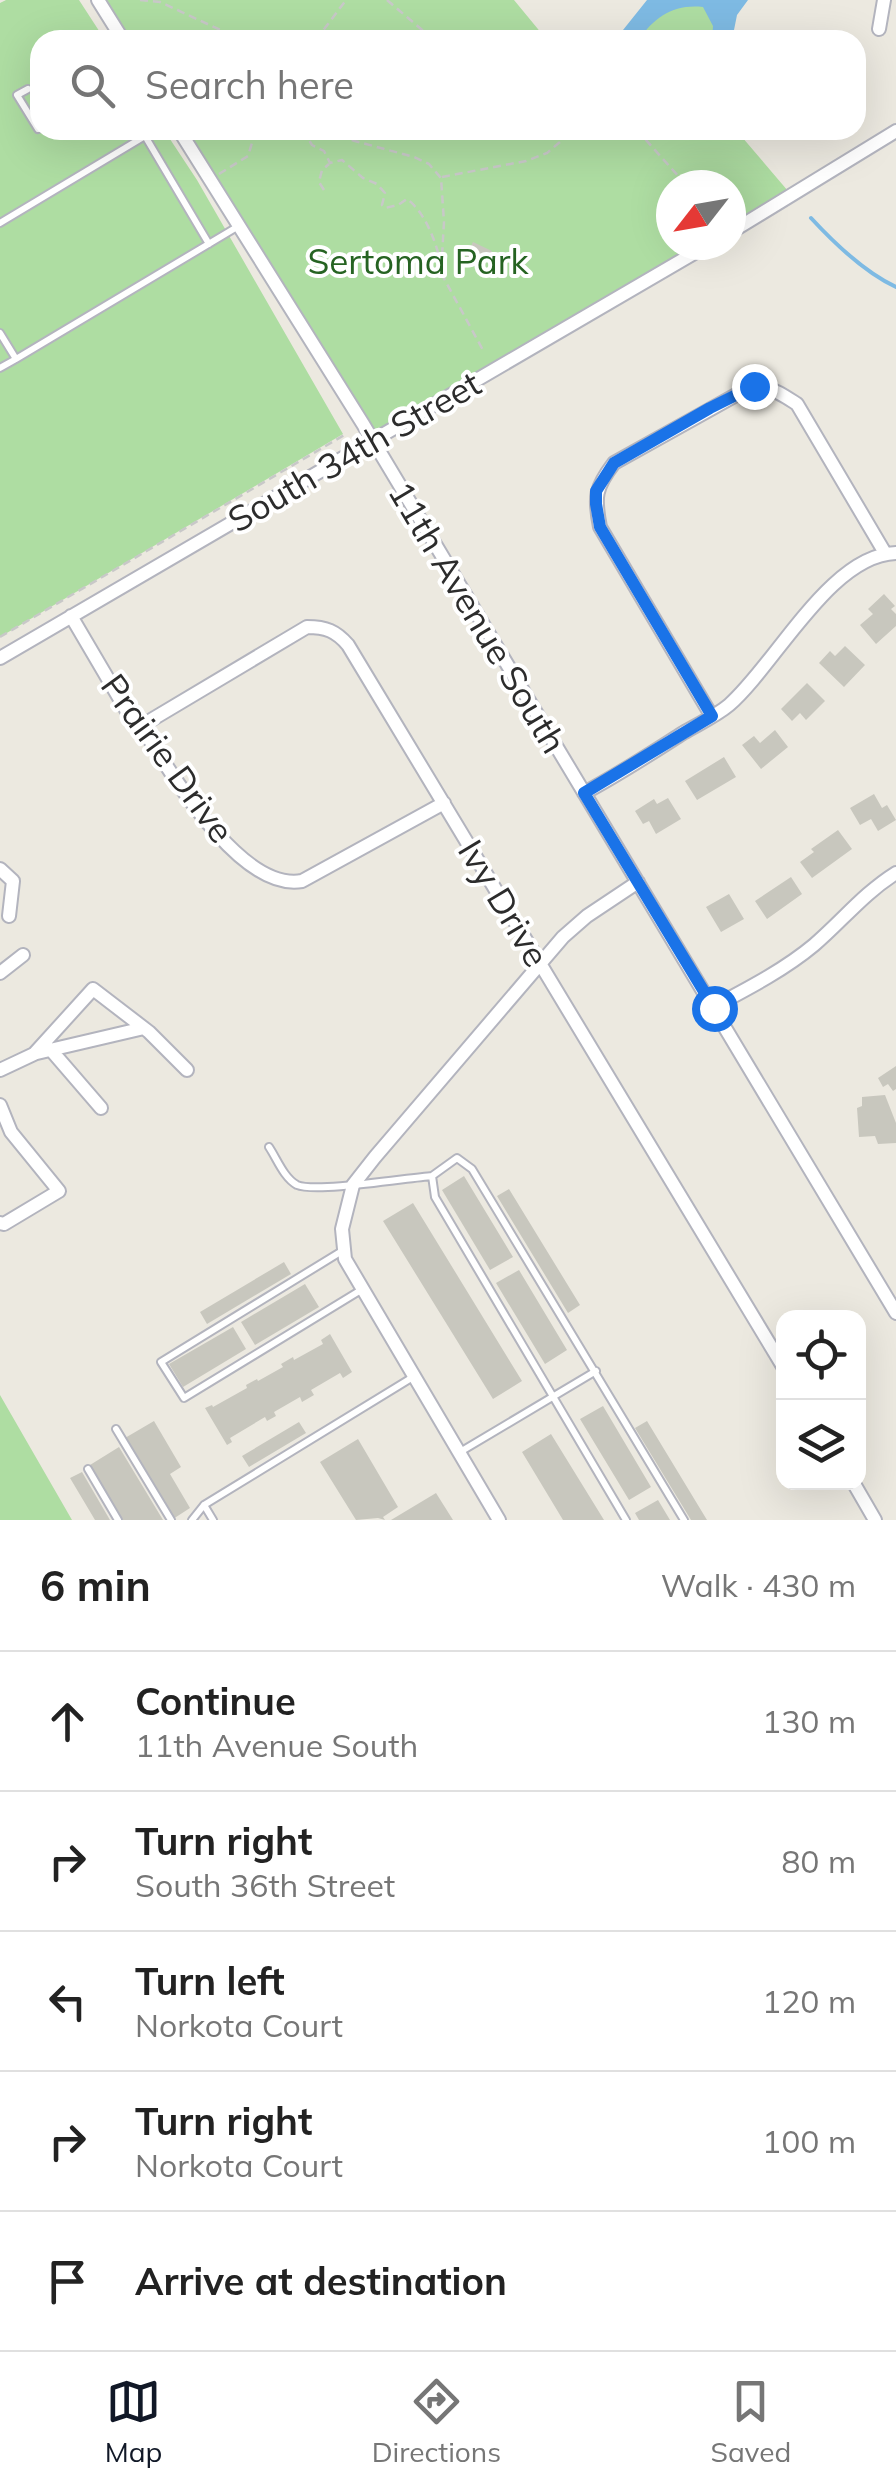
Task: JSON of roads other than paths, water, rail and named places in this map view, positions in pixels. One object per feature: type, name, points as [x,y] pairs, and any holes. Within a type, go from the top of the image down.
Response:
[{"type":"street","points":[[98,0],[113,30]]},
{"type":"street","points":[[879,30],[884,0]]},
{"type":"street","points":[[746,223],[896,131]]},
{"type":"street","name":"11th Avenue South","points":[[185,140],[373,441],[896,1312]]},
{"type":"street","name":"South 34th Street","points":[[0,658],[682,260]]},
{"type":"street","points":[[584,793],[712,716],[728,705],[849,570],[891,553],[796,404],[768,388],[754,386],[614,463],[596,491],[600,527],[712,716]]},
{"type":"street","name":"Prairie Drive","points":[[71,616],[128,713],[204,818],[241,857],[276,881],[302,881],[444,803]]},
{"type":"street","name":"Ivy Drive","points":[[141,726],[307,627],[336,632],[348,645],[776,1355]]},
{"type":"street","points":[[0,868],[14,881],[4,912]]},
{"type":"street","points":[[714,1008],[811,948],[860,898],[896,873]]},
{"type":"street","points":[[499,1520],[345,1259],[342,1229],[353,1185],[575,926],[638,882]]},
{"type":"street","points":[[0,973],[23,955]]},
{"type":"street","points":[[34,1054],[93,989],[144,1028],[187,1070]]},
{"type":"street","points":[[0,1070],[34,1054],[144,1028]]},
{"type":"street","points":[[52,1050],[101,1108]]},
{"type":"street","points":[[0,1105],[11,1132],[59,1191],[4,1224],[0,1222]]},
{"type":"street","points":[[858,1490],[876,1520]]},
{"type":"lane","points":[[28,88],[17,95],[30,117]]},
{"type":"lane","points":[[0,223],[138,140]]},
{"type":"lane","points":[[147,140],[210,244]]},
{"type":"lane","points":[[0,368],[239,226]]},
{"type":"lane","points":[[0,333],[16,359]]},
{"type":"lane","points":[[269,1147],[294,1183],[303,1187],[432,1176],[456,1158],[472,1170],[684,1520]]},
{"type":"lane","points":[[432,1176],[435,1197],[626,1520]]},
{"type":"lane","points":[[344,1250],[161,1362],[184,1398],[362,1289]]},
{"type":"lane","points":[[459,1453],[596,1371]]},
{"type":"lane","points":[[192,1520],[204,1505],[413,1378]]},
{"type":"lane","points":[[116,1429],[171,1520]]},
{"type":"lane","points":[[88,1469],[118,1520]]},
{"type":"lane","points":[[204,1505],[213,1520]]},
{"type":"water","points":[[647,0],[748,0],[737,15],[734,30],[713,30],[703,7],[693,7],[666,13],[647,30],[623,30]]},
{"type":"waterway","points":[[811,218],[851,257],[896,287]]},
{"type":"park label","name":"Sertoma Park","points":[[418,261]]}]
